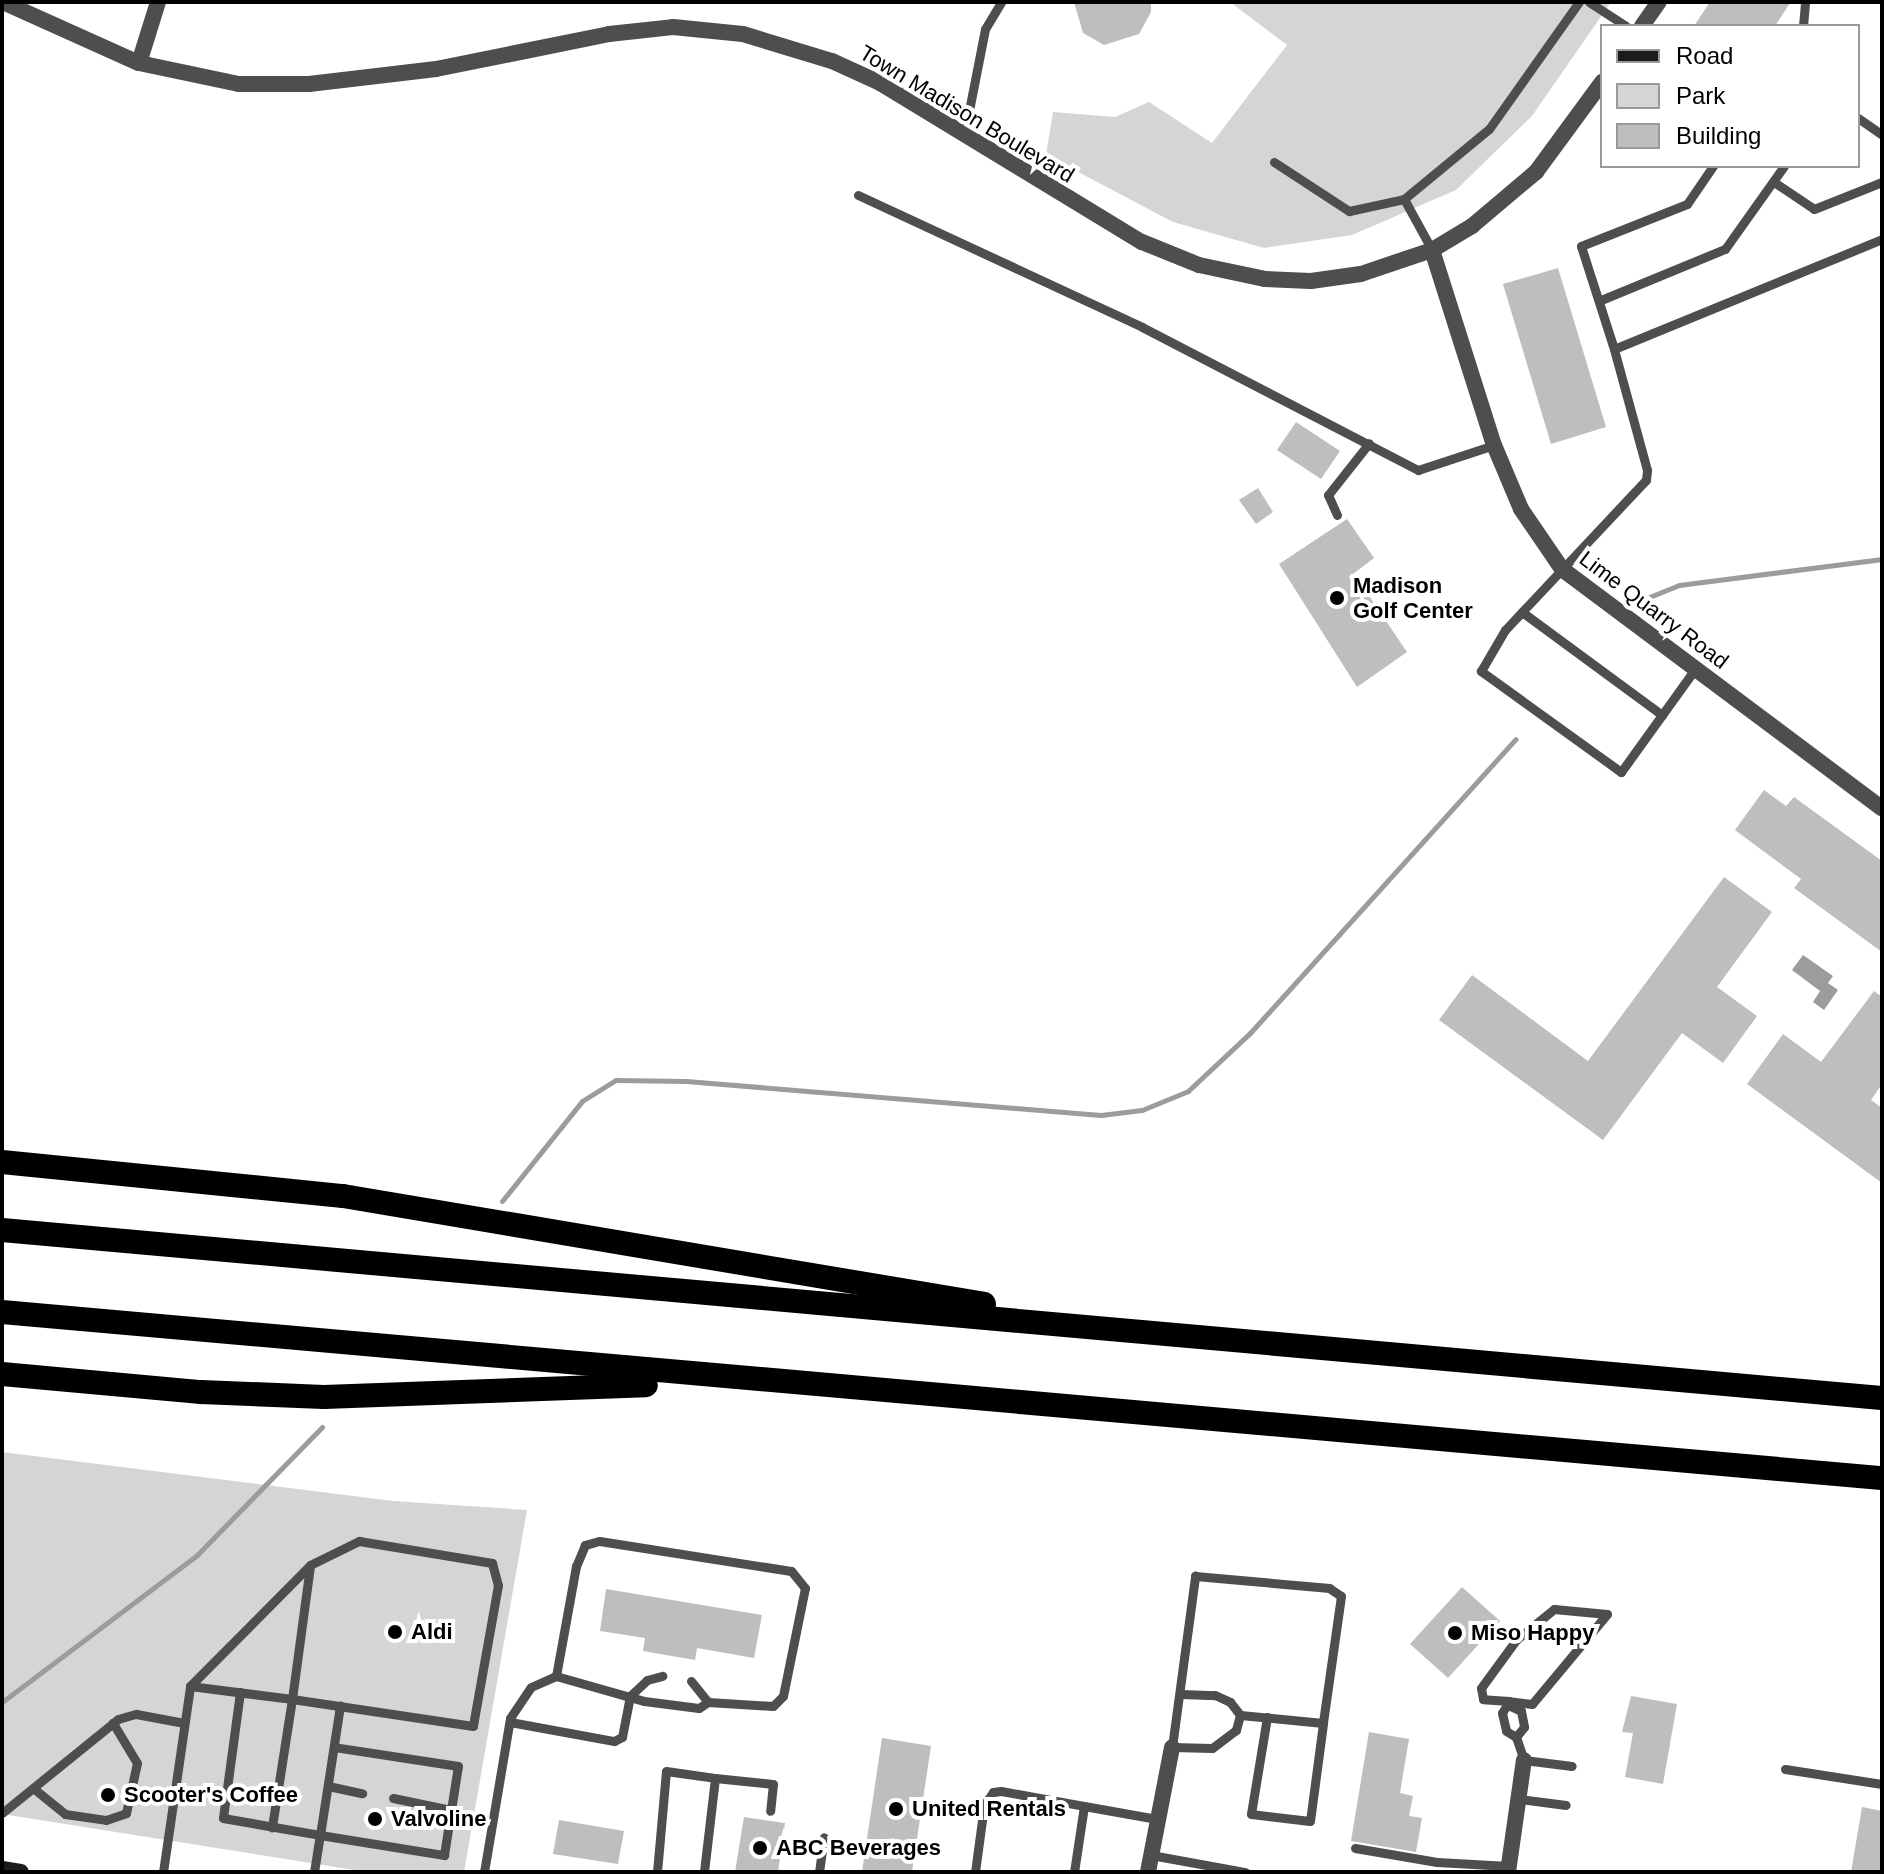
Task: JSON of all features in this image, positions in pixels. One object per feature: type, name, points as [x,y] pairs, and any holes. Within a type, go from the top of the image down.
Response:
[{"type":"highway","points":[[2,1162],[343,1196],[913,1289],[1092,1326]]},
{"type":"highway","points":[[2,1230],[1882,1398]]},
{"type":"highway","points":[[2,1312],[746,1382],[1882,1478]]},
{"type":"highway","points":[[2,1374],[201,1392],[324,1397],[746,1382]]},
{"type":"main road","points":[[2,1869],[21,1872]]},
{"type":"street","name":"Town Madison Boulevard","points":[[3,2],[139,63],[239,84],[309,84],[436,69],[609,34],[673,27],[743,34],[832,61],[880,83],[1142,242],[1199,265],[1265,279],[1311,281],[1361,274],[1432,250],[1507,201],[1536,172],[1600,85]]},
{"type":"street","points":[[139,63],[158,2]]},
{"type":"street","points":[[1643,24],[1659,2]]},
{"type":"street","name":"Lime Quarry Road","points":[[1432,250],[1494,445],[1521,509],[1562,569],[1882,808]]},
{"type":"street","points":[[1149,1864],[1172,1747]]},
{"type":"street","points":[[1509,1869],[1524,1760]]},
{"type":"lane","points":[[964,136],[985,29],[1001,2]]},
{"type":"lane","points":[[1274,162],[1349,211],[1404,199],[1489,129],[1579,2]]},
{"type":"lane","points":[[1589,2],[1623,24]]},
{"type":"lane","points":[[1803,24],[1805,2]]},
{"type":"lane","points":[[1860,119],[1882,135]]},
{"type":"lane","points":[[1695,669],[1621,772],[1481,671],[1522,612],[1646,480],[1601,300],[1581,246],[1687,204],[1712,168]]},
{"type":"lane","points":[[1601,300],[1725,249],[1783,168]]},
{"type":"lane","points":[[1774,182],[1814,209],[1882,182]]},
{"type":"lane","points":[[858,195],[1142,327],[1418,470],[1494,445]]},
{"type":"lane","points":[[1404,199],[1432,250]]},
{"type":"lane","points":[[1614,349],[1882,239]]},
{"type":"lane","points":[[1337,515],[1328,495],[1369,443]]},
{"type":"lane","points":[[1522,612],[1662,715]]},
{"type":"lane","points":[[163,1872],[190,1686],[310,1565],[359,1541],[492,1563],[498,1585],[473,1726],[190,1686]]},
{"type":"lane","points":[[484,1872],[510,1722],[531,1687],[556,1676],[630,1696],[699,1708],[708,1702],[780,1703],[805,1588],[791,1571],[599,1541],[585,1545],[576,1566],[556,1676]]},
{"type":"lane","points":[[272,1827],[310,1565]]},
{"type":"lane","points":[[1240,1715],[1227,1741],[1212,1748],[1172,1747],[1195,1576],[1329,1588],[1341,1596],[1310,1821],[1251,1814],[1267,1717]]},
{"type":"lane","points":[[1516,1737],[1524,1727],[1521,1711],[1510,1704],[1483,1699],[1481,1688],[1516,1640],[1554,1609],[1607,1614],[1532,1704],[1510,1704],[1502,1713],[1506,1731],[1516,1737],[1524,1760],[1572,1766]]},
{"type":"lane","points":[[510,1722],[614,1741],[622,1737],[630,1696],[647,1680],[662,1676]]},
{"type":"lane","points":[[691,1681],[708,1702]]},
{"type":"lane","points":[[240,1692],[223,1818],[444,1855],[458,1766],[334,1747]]},
{"type":"lane","points":[[1181,1694],[1215,1695],[1240,1715],[1323,1723]]},
{"type":"lane","points":[[314,1872],[340,1706]]},
{"type":"lane","points":[[2,1813],[113,1723],[136,1714],[184,1723]]},
{"type":"lane","points":[[33,1788],[65,1814],[106,1820],[126,1813],[137,1763],[113,1723]]},
{"type":"lane","points":[[1785,1769],[1882,1784]]},
{"type":"lane","points":[[657,1872],[666,1771],[773,1784],[770,1811]]},
{"type":"lane","points":[[704,1872],[715,1778]]},
{"type":"lane","points":[[328,1786],[362,1793]]},
{"type":"lane","points":[[975,1872],[984,1805],[993,1792],[1157,1819]]},
{"type":"lane","points":[[393,1798],[451,1810]]},
{"type":"lane","points":[[1520,1799],[1566,1805]]},
{"type":"lane","points":[[1074,1872],[1084,1806]]},
{"type":"lane","points":[[819,1872],[824,1837]]},
{"type":"lane","points":[[1355,1848],[1437,1862],[1509,1869]]},
{"type":"lane","points":[[1149,1864],[1245,1872]]},
{"type":"green space","points":[[1230,2],[1611,2],[1532,116],[1456,190],[1352,235],[1264,248],[1173,222],[1046,155],[1053,112],[1115,117],[1149,102],[1212,143],[1287,45]]},
{"type":"green space","points":[[2,1452],[393,1501],[527,1510],[464,1872],[367,1872],[2,1814]]},
{"type":"shaded area","points":[[1803,955],[1833,976],[1828,983],[1838,990],[1824,1010],[1813,1002],[1820,991],[1792,970]]},
{"type":"building","points":[[1074,2],[1151,2],[1151,12],[1139,34],[1104,45],[1083,33]]},
{"type":"building","points":[[1710,2],[1790,3],[1776,24],[1695,24]]},
{"type":"building","points":[[1558,268],[1606,427],[1551,444],[1503,284]]},
{"type":"building","points":[[1296,422],[1340,451],[1321,479],[1277,450]]},
{"type":"building","points":[[1258,488],[1273,512],[1256,524],[1239,500]]},
{"type":"building","name":"Madison Golf Center","points":[[1347,519],[1374,558],[1349,577],[1354,584],[1359,581],[1407,652],[1357,687],[1279,564]]},
{"type":"building","points":[[1764,790],[1786,806],[1794,797],[1882,861],[1882,952],[1794,888],[1801,879],[1735,830]]},
{"type":"building","points":[[1724,877],[1772,912],[1717,987],[1757,1016],[1723,1063],[1682,1033],[1603,1140],[1439,1020],[1472,975],[1588,1061]]},
{"type":"building","points":[[1874,991],[1882,997],[1882,1084],[1871,1100],[1882,1108],[1882,1183],[1747,1084],[1783,1034],[1821,1062]]},
{"type":"building","name":"Miso Happy","points":[[1462,1587],[1500,1621],[1448,1678],[1410,1644]]},
{"type":"building","points":[[606,1589],[762,1615],[754,1658],[697,1648],[695,1660],[643,1651],[645,1638],[600,1631]]},
{"type":"building","points":[[1631,1696],[1677,1704],[1663,1784],[1625,1777],[1633,1733],[1622,1732]]},
{"type":"building","points":[[1369,1732],[1409,1739],[1400,1793],[1413,1796],[1409,1816],[1422,1818],[1416,1852],[1351,1841]]},
{"type":"building","name":"United Rentals","points":[[882,1738],[931,1746],[912,1872],[862,1872]]},
{"type":"building","points":[[1862,1807],[1882,1811],[1882,1872],[1851,1872]]},
{"type":"building","name":"ABC Beverages","points":[[744,1817],[785,1823],[778,1872],[735,1872]]},
{"type":"building","points":[[559,1820],[624,1831],[618,1864],[553,1854]]},
{"type":"waterway","points":[[1642,600],[1679,585],[1882,559]]},
{"type":"waterway","points":[[502,1201],[582,1101],[616,1080],[686,1081],[1101,1115],[1142,1110],[1188,1091],[1250,1033],[1516,739]]},
{"type":"waterway","points":[[2,1702],[197,1555],[322,1427]]},
{"type":"place","name":"Madison Golf Center","points":[[1337,598]]},
{"type":"place","name":"Aldi","points":[[395,1632]]},
{"type":"place","name":"Miso Happy","points":[[1455,1633]]},
{"type":"place","name":"Scooter's Coffee","points":[[108,1795]]},
{"type":"place","name":"United Rentals","points":[[896,1809]]},
{"type":"place","name":"Valvoline","points":[[375,1819]]},
{"type":"place","name":"ABC Beverages","points":[[760,1848]]}]
